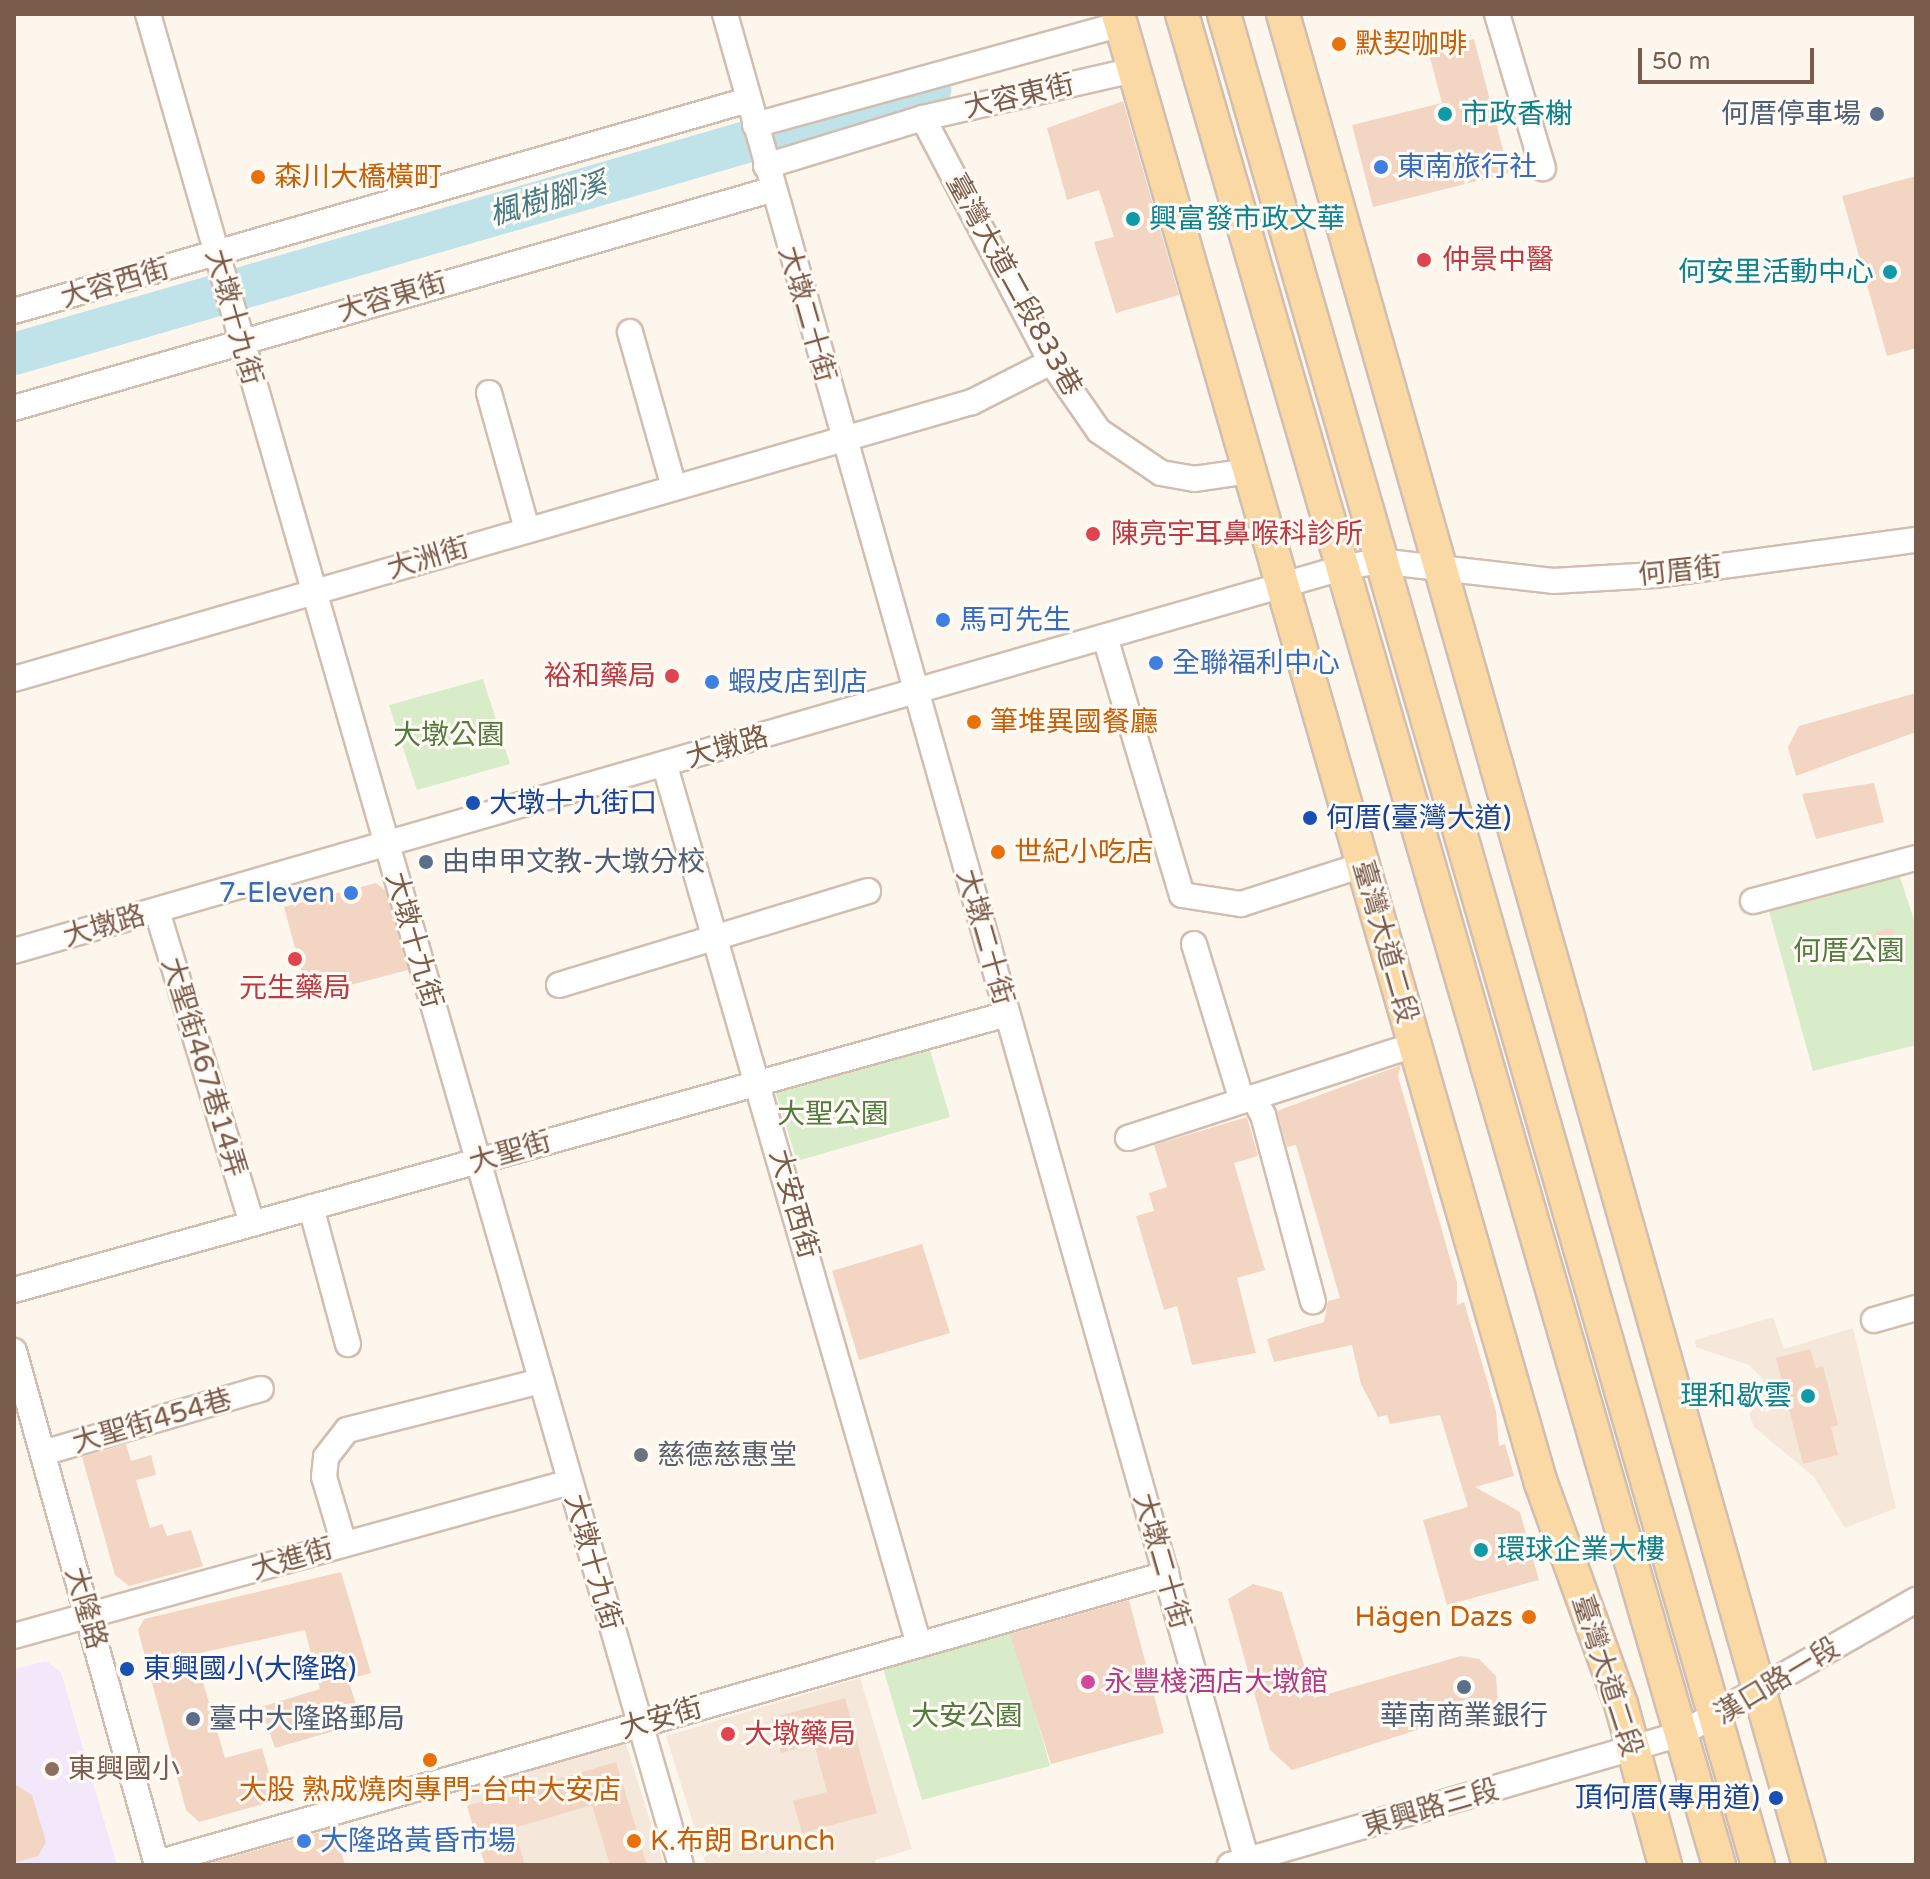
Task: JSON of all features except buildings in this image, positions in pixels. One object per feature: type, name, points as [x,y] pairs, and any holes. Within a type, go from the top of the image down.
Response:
[{"type":"main road","name":"臺灣大道二段","points":[[1182,14],[1719,1865]]},
{"type":"main road","points":[[1224,14],[1378,561],[1758,1865]]},
{"type":"main road","points":[[1287,15],[1809,1865]]},
{"type":"main road","name":"臺灣大道二段","points":[[1120,19],[1541,1483],[1632,1750],[1665,1865]]},
{"type":"street","name":"大墩十九街","points":[[148,14],[681,1865]]},
{"type":"street","name":"大墩二十街","points":[[725,14],[771,190],[1166,1574],[1242,1863]]},
{"type":"street","points":[[1497,14],[1543,168]]},
{"type":"street","name":"大容東街","points":[[755,125],[1120,19]]},
{"type":"street","name":"大容東街","points":[[766,166],[923,118],[1134,70]]},
{"type":"street","points":[[216,254],[748,100]]},
{"type":"street","name":"臺灣大道二段833巷","points":[[923,118],[1051,362],[1099,431],[1125,454],[1161,473],[1194,479],[1250,471]]},
{"type":"street","name":"大容東街","points":[[14,408],[771,190]]},
{"type":"street","name":"大容西街","points":[[14,311],[216,254]]},
{"type":"street","points":[[630,332],[674,487]]},
{"type":"street","name":"大洲街","points":[[14,679],[972,402],[1051,362]]},
{"type":"street","points":[[489,393],[527,529]]},
{"type":"street","name":"何厝街","points":[[1443,566],[1553,581],[1656,575],[1916,540]]},
{"type":"street","name":"大墩路","points":[[14,951],[665,766],[1342,568],[1378,561],[1443,566]]},
{"type":"street","points":[[1105,637],[1182,895],[1241,904],[1363,865]]},
{"type":"street","name":"大安西街","points":[[665,766],[919,1645]]},
{"type":"street","points":[[1753,901],[1916,858]]},
{"type":"street","points":[[559,985],[868,891]]},
{"type":"street","name":"大聖街467巷14弄","points":[[157,911],[252,1224]]},
{"type":"street","points":[[1194,944],[1247,1099],[1263,1115],[1313,1301]]},
{"type":"street","name":"大聖街","points":[[14,1290],[1007,1014]]},
{"type":"street","points":[[1128,1138],[1415,1045]]},
{"type":"street","points":[[311,1207],[348,1344]]},
{"type":"street","points":[[1874,1320],[1916,1308]]},
{"type":"street","name":"大隆路","points":[[14,1351],[157,1864]]},
{"type":"street","points":[[344,1544],[324,1477],[326,1457],[347,1430],[541,1381]]},
{"type":"street","name":"大聖街454巷","points":[[43,1453],[261,1389]]},
{"type":"street","name":"大進街","points":[[14,1636],[570,1482]]},
{"type":"street","name":"大安街","points":[[157,1864],[1166,1574]]},
{"type":"street","name":"漢口路一段","points":[[1632,1750],[1717,1718],[1759,1687],[1916,1600]]},
{"type":"street","name":"東興路三段","points":[[1242,1863],[1632,1750]]},
{"type":"shaded area","name":"理和歇雲","points":[[1773,1317],[1784,1349],[1853,1328],[1896,1508],[1845,1528],[1814,1477],[1754,1427],[1749,1414],[1763,1397],[1763,1379],[1749,1365],[1696,1347],[1695,1340]]},
{"type":"shaded area","name":"東興國小","points":[[46,1661],[61,1672],[117,1865],[14,1865],[14,1669]]},
{"type":"shaded area","points":[[860,1678],[912,1849],[875,1860],[876,1865],[706,1865],[666,1736]]},
{"type":"shaded area","points":[[624,1738],[664,1865],[487,1865],[463,1787]]},
{"type":"green space","name":"大墩公園","points":[[483,679],[510,764],[417,790],[389,705]]},
{"type":"green space","name":"何厝公園","points":[[1899,874],[1916,926],[1916,1045],[1813,1071],[1767,904]]},
{"type":"green space","name":"大聖公園","points":[[930,1050],[950,1117],[797,1161],[776,1093]]},
{"type":"green space","name":"大安公園","points":[[1012,1631],[1050,1766],[922,1800],[882,1665]]},
{"type":"waterway","name":"楓樹腳溪","points":[[14,354],[930,89]]},
{"type":"place","name":"默契咖啡","points":[[1339,44]]},
{"type":"place","name":"市政香榭","points":[[1445,114]]},
{"type":"place","name":"何厝停車場","points":[[1877,114]]},
{"type":"place","name":"東南旅行社","points":[[1381,167]]},
{"type":"place","name":"森川大橋橫町","points":[[258,177]]},
{"type":"place","name":"興富發市政文華","points":[[1133,219]]},
{"type":"place","name":"仲景中醫","points":[[1424,260]]},
{"type":"place","name":"何安里活動中心","points":[[1890,272]]},
{"type":"place","name":"陳亮宇耳鼻喉科診所","points":[[1093,534]]},
{"type":"place","name":"馬可先生","points":[[943,620]]},
{"type":"place","name":"全聯福利中心","points":[[1156,663]]},
{"type":"place","name":"裕和藥局","points":[[672,676]]},
{"type":"place","name":"蝦皮店到店","points":[[712,682]]},
{"type":"place","name":"筆堆異國餐廳","points":[[974,722]]},
{"type":"place","name":"大墩十九街口","points":[[473,803]]},
{"type":"place","name":"何厝(臺灣大道)","points":[[1310,818]]},
{"type":"place","name":"世紀小吃店","points":[[998,852]]},
{"type":"place","name":"由申甲文教-大墩分校","points":[[426,862]]},
{"type":"place","name":"7-Eleven","points":[[351,893]]},
{"type":"place","name":"元生藥局","points":[[295,959]]},
{"type":"place","name":"理和歇雲","points":[[1808,1396]]},
{"type":"place","name":"慈德慈惠堂","points":[[641,1455]]},
{"type":"place","name":"環球企業大樓","points":[[1481,1550]]},
{"type":"place","name":"Hägen Dazs","points":[[1529,1617]]},
{"type":"place","name":"東興國小(大隆路)","points":[[127,1669]]},
{"type":"place","name":"永豐棧酒店大墩館","points":[[1088,1682]]},
{"type":"place","name":"華南商業銀行","points":[[1464,1687]]},
{"type":"place","name":"臺中大隆路郵局","points":[[193,1719]]},
{"type":"place","name":"大墩藥局","points":[[728,1734]]},
{"type":"place","name":"大股 熟成燒肉專門-台中大安店","points":[[430,1760]]},
{"type":"place","name":"東興國小","points":[[52,1769]]},
{"type":"place","name":"頂何厝(專用道)","points":[[1776,1798]]},
{"type":"place","name":"大隆路黃昏市場","points":[[304,1841]]},
{"type":"place","name":"K.布朗 Brunch","points":[[634,1841]]}]
